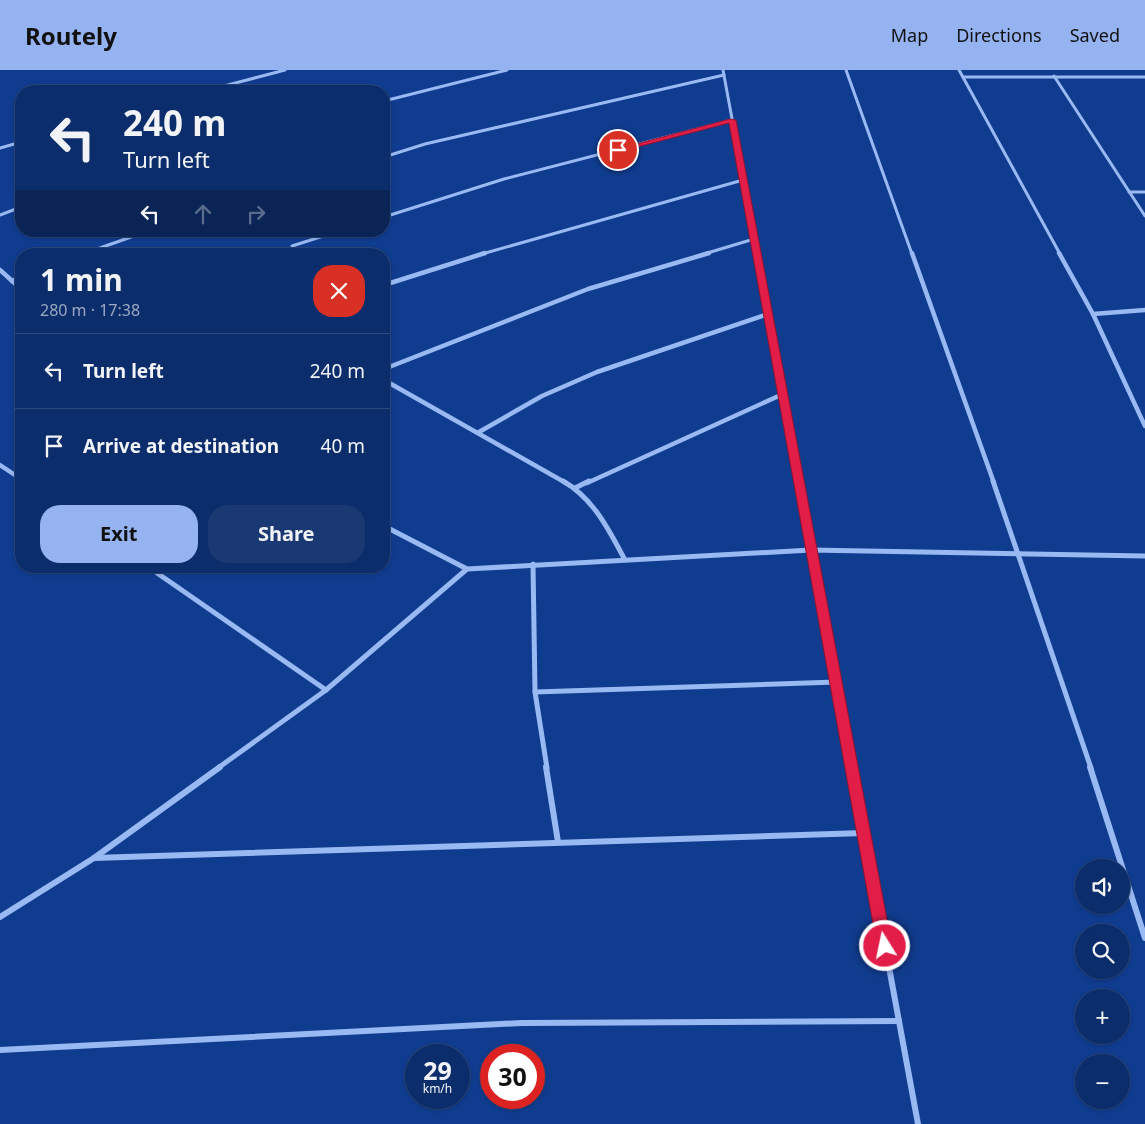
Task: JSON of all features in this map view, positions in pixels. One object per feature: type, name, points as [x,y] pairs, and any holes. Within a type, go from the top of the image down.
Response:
[{"type":"street","points":[[228,85],[285,70]]},
{"type":"street","points":[[390,99],[507,70]]},
{"type":"street","points":[[846,70],[1019,553],[1103,804],[1145,938]]},
{"type":"street","points":[[959,70],[1093,314],[1145,426]]},
{"type":"street","points":[[390,155],[435,142],[724,72],[918,1124]]},
{"type":"street","points":[[1054,76],[1145,216]]},
{"type":"street","points":[[963,77],[1145,77]]},
{"type":"street","points":[[390,215],[504,179],[732,120]]},
{"type":"street","points":[[0,148],[15,144]]},
{"type":"street","points":[[390,283],[519,242],[743,180]]},
{"type":"street","points":[[1129,192],[1145,192]]},
{"type":"street","points":[[0,214],[15,209]]},
{"type":"street","points":[[100,248],[131,237]]},
{"type":"street","points":[[292,246],[320,237]]},
{"type":"street","points":[[390,367],[588,289],[754,239]]},
{"type":"street","points":[[0,270],[15,284]]},
{"type":"street","points":[[1093,314],[1145,310]]},
{"type":"street","points":[[479,432],[541,396],[589,376],[656,351],[768,314]]},
{"type":"street","points":[[390,383],[575,488],[603,519],[625,560]]},
{"type":"street","points":[[575,488],[783,394]]},
{"type":"street","points":[[0,465],[15,475]]},
{"type":"street","points":[[390,529],[467,569],[811,550],[1145,556]]},
{"type":"street","points":[[533,564],[535,692],[558,842]]},
{"type":"street","points":[[0,917],[94,858],[326,690],[467,569]]},
{"type":"street","points":[[157,573],[326,690]]},
{"type":"street","points":[[535,692],[836,682]]},
{"type":"street","points":[[94,858],[864,833]]},
{"type":"street","points":[[0,1050],[522,1023],[899,1021]]},
{"type":"route","points":[[618,150],[732,120],[885,946]]}]
